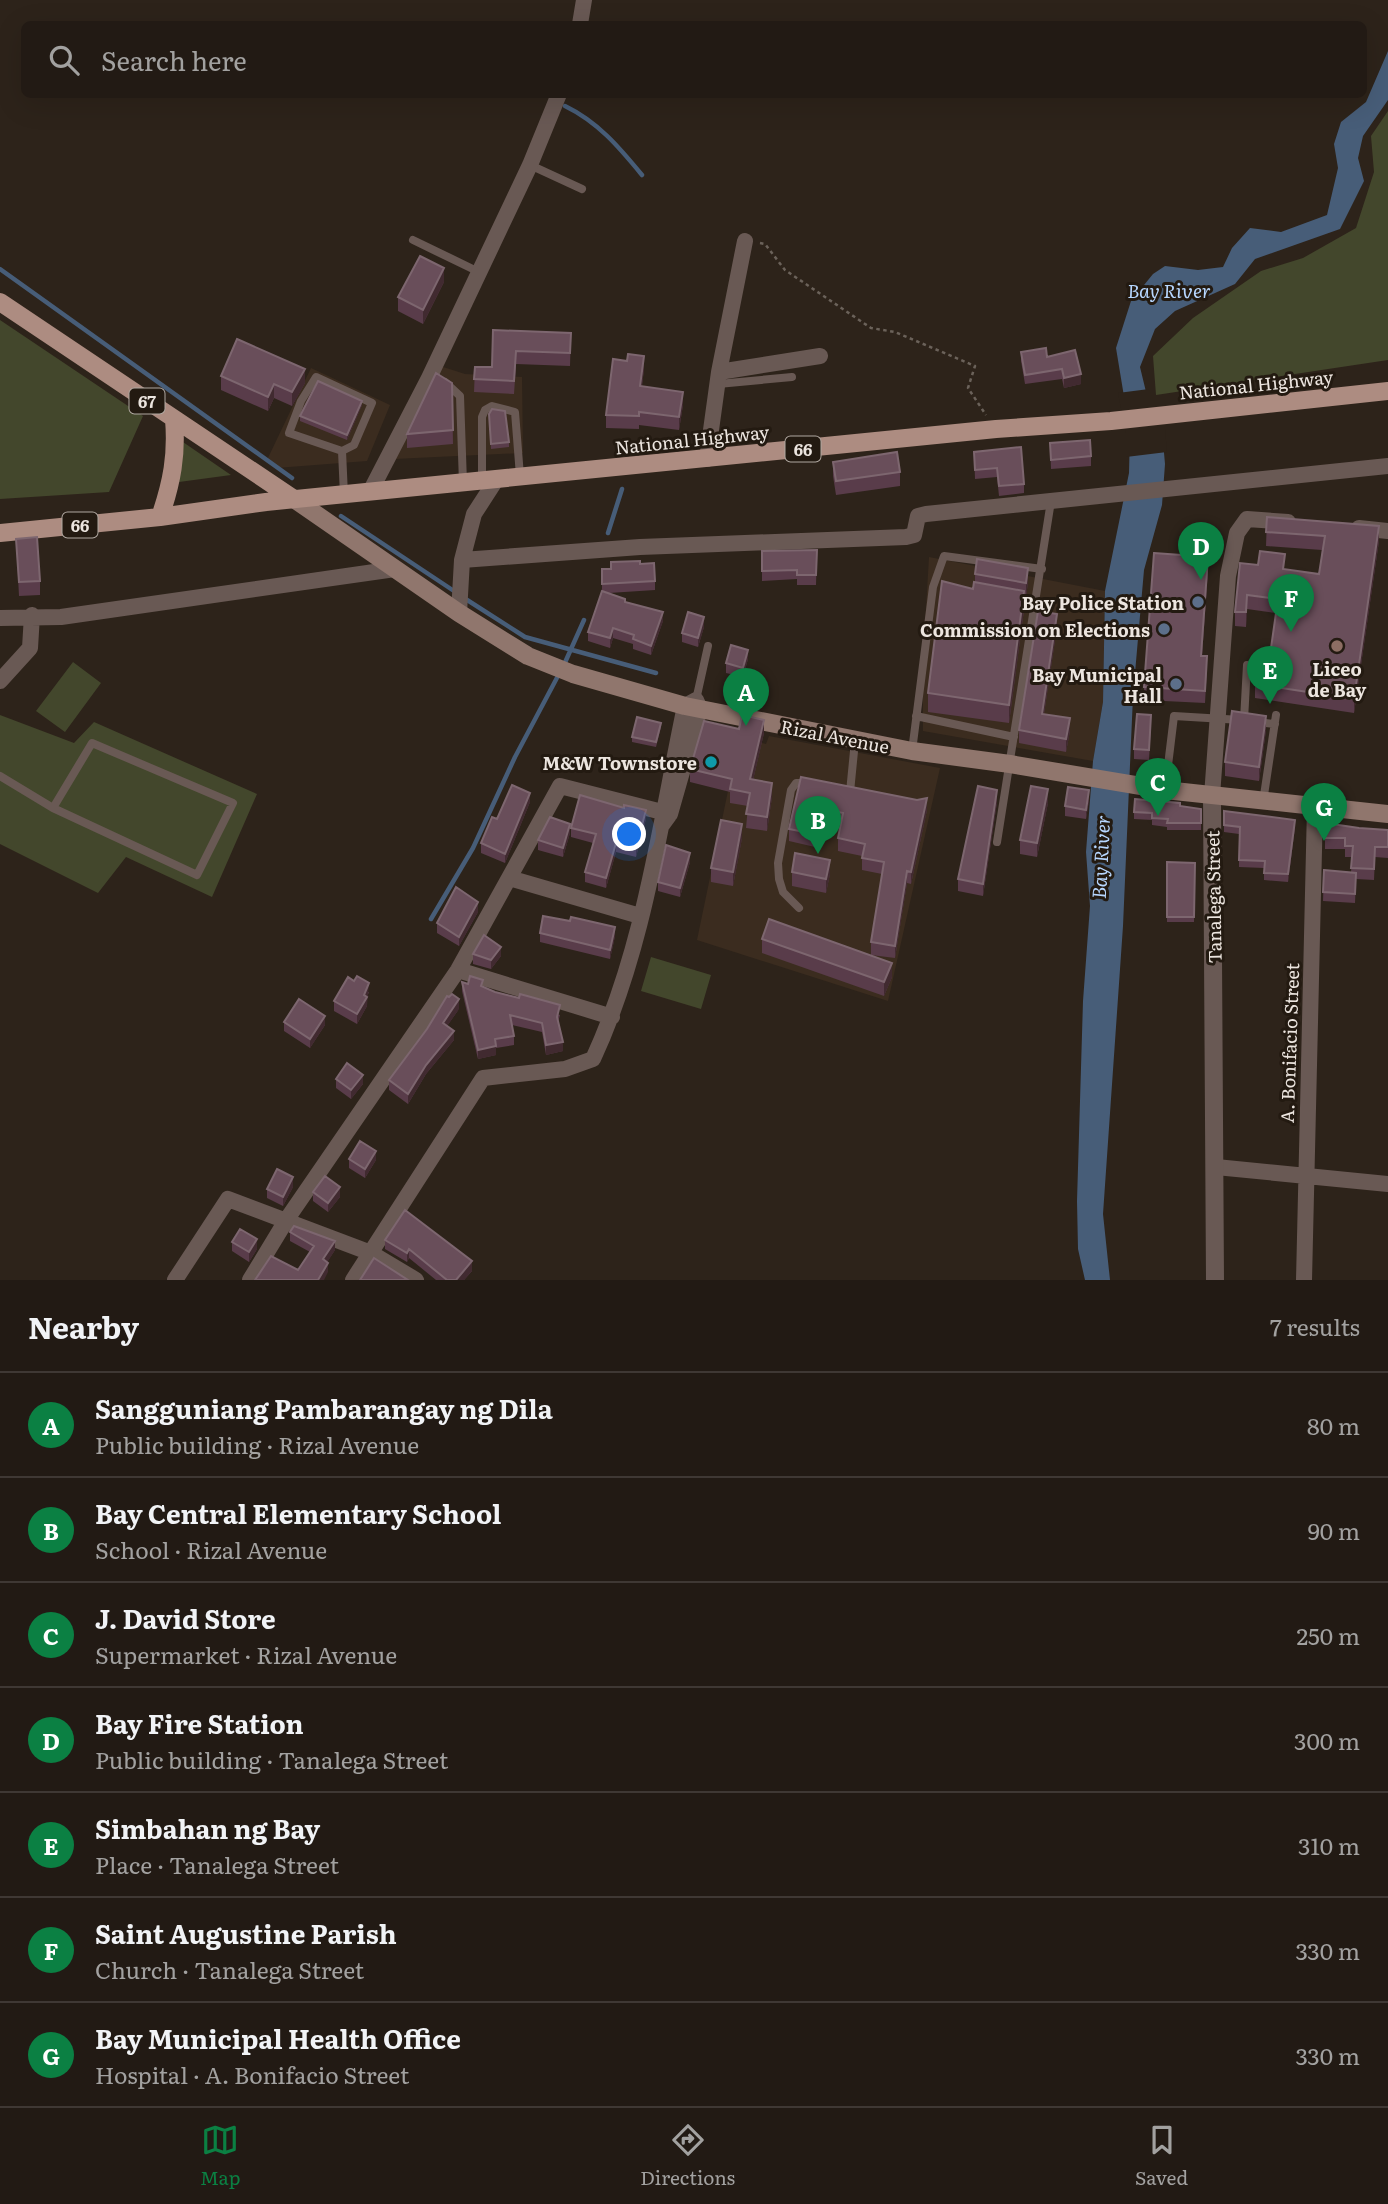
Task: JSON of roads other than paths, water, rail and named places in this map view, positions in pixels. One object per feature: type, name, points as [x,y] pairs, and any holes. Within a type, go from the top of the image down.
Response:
[{"type":"main road","name":"67","points":[[0,302],[294,499]]},
{"type":"main road","name":"National Highway","points":[[0,533],[160,517],[294,499],[996,429],[1111,421],[1388,391]]},
{"type":"main road","points":[[160,517],[177,454],[174,419]]},
{"type":"main road","name":"Rizal Avenue","points":[[294,499],[459,614],[528,656],[573,674],[694,705],[912,751],[1010,764],[1142,787],[1388,814]]},
{"type":"street","points":[[580,21],[584,0]]},
{"type":"street","points":[[370,492],[429,378],[530,165],[557,98]]},
{"type":"street","points":[[707,459],[745,241]]},
{"type":"street","points":[[719,378],[820,356]]},
{"type":"street","points":[[463,560],[640,547],[906,537],[914,535],[918,516],[1182,486],[1388,467]]},
{"type":"street","points":[[459,614],[463,560],[474,514],[489,480]]},
{"type":"street","name":"Tanalega Street","points":[[1215,1280],[1212,796],[1228,576],[1237,533],[1247,519],[1311,524]]},
{"type":"street","points":[[1337,526],[1388,531]]},
{"type":"street","points":[[0,618],[32,615],[61,617],[396,569]]},
{"type":"street","points":[[0,681],[30,648],[32,615]]},
{"type":"street","points":[[353,1280],[483,1078],[565,1069],[593,1059],[612,1017],[694,705]]},
{"type":"street","points":[[250,1280],[287,1219],[458,970],[560,786],[665,817]]},
{"type":"street","name":"A. Bonifacio Street","points":[[1304,1280],[1315,807]]},
{"type":"street","points":[[509,878],[640,916]]},
{"type":"street","points":[[458,970],[612,1017]]},
{"type":"street","points":[[1216,1167],[1305,1178],[1388,1184]]},
{"type":"street","points":[[175,1280],[228,1199],[287,1219],[371,1253],[416,1280]]},
{"type":"lane","points":[[530,165],[582,189]]},
{"type":"lane","points":[[413,240],[479,272]]},
{"type":"lane","points":[[316,377],[372,402],[354,445],[342,451],[289,433],[301,401],[316,377]]},
{"type":"lane","points":[[719,378],[792,377]]},
{"type":"lane","points":[[429,378],[449,383],[460,396],[463,483]]},
{"type":"lane","points":[[489,480],[482,416],[485,410],[492,406],[515,412],[520,477]]},
{"type":"lane","points":[[342,451],[344,495]]},
{"type":"lane","points":[[997,842],[1014,737],[1016,697],[1036,606],[1051,501]]},
{"type":"lane","points":[[912,751],[933,587],[944,556],[1042,569]]},
{"type":"lane","points":[[933,587],[946,589]]},
{"type":"lane","points":[[1024,603],[1036,606]]},
{"type":"lane","points":[[694,705],[708,646]]},
{"type":"lane","points":[[1244,720],[1247,665]]},
{"type":"lane","points":[[923,675],[932,677]]},
{"type":"lane","points":[[916,716],[1014,737]]},
{"type":"lane","points":[[1165,790],[1174,716],[1275,719],[1263,802]]},
{"type":"lane","points":[[850,792],[855,741]]},
{"type":"lane","points":[[0,776],[53,808],[197,874],[233,803],[92,743],[53,808]]},
{"type":"lane","points":[[799,908],[783,892],[778,863],[791,790],[796,783],[814,784]]},
{"type":"lane","points":[[838,789],[863,794]]},
{"type":"water","name":"Bay River","points":[[1388,51],[1388,100],[1363,136],[1358,158],[1364,181],[1340,229],[1255,259],[1235,284],[1175,311],[1155,329],[1140,367],[1147,396],[1162,430],[1165,464],[1162,505],[1144,570],[1133,696],[1123,926],[1103,1214],[1110,1280],[1085,1280],[1078,1249],[1077,1201],[1083,1001],[1090,906],[1086,852],[1093,761],[1103,702],[1105,591],[1129,473],[1130,433],[1116,348],[1131,301],[1153,274],[1165,266],[1198,270],[1223,267],[1232,248],[1250,228],[1281,232],[1327,215],[1338,168],[1334,144],[1341,122],[1366,102]]},
{"type":"waterway","points":[[565,106],[598,127],[642,175]]},
{"type":"waterway","points":[[0,269],[292,478]]},
{"type":"waterway","points":[[608,533],[622,489]]},
{"type":"waterway","points":[[341,516],[457,593]]},
{"type":"waterway","points":[[464,598],[525,637],[656,673]]},
{"type":"waterway","points":[[563,667],[584,620]]},
{"type":"waterway","points":[[431,919],[473,848],[515,757],[559,674]]},
{"type":"place","name":"Bay Fire Station","points":[[1201,580]]},
{"type":"place","name":"Bay Police Station","points":[[1198,602]]},
{"type":"place","name":"Commission on Elections","points":[[1164,629]]},
{"type":"place","name":"Saint Augustine Parish","points":[[1291,632]]},
{"type":"place","name":"Liceo de Bay","points":[[1337,646]]},
{"type":"place","name":"Bay Municipal Hall","points":[[1176,684]]},
{"type":"place","name":"Simbahan ng Bay","points":[[1270,704]]},
{"type":"place","name":"Sangguniang Pambarangay ng Dila","points":[[746,726]]},
{"type":"place","name":"M&W Townstore","points":[[711,762]]},
{"type":"place","name":"J. David Store","points":[[1158,816]]},
{"type":"place","name":"Bay Municipal Health Office","points":[[1324,841]]},
{"type":"place","name":"Bay Central Elementary School","points":[[818,854]]}]
